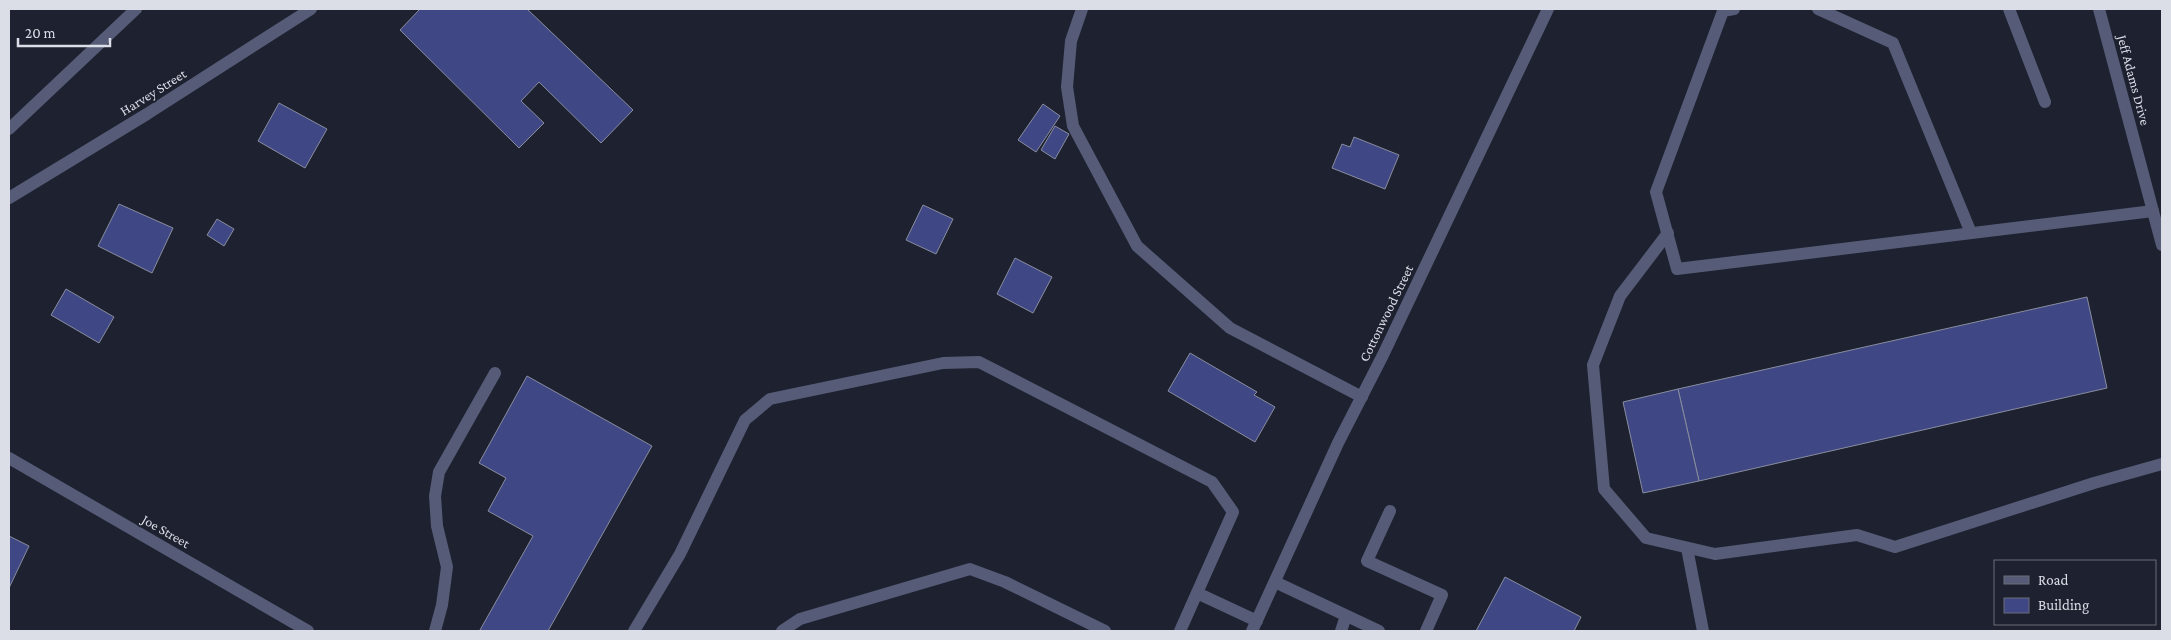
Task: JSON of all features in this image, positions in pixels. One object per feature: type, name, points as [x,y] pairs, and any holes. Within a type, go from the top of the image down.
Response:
[{"type":"street","points":[[9,130],[136,9]]},
{"type":"street","name":"Harvey Street","points":[[9,198],[147,114],[311,9]]},
{"type":"street","points":[[1082,9],[1071,40],[1067,87],[1073,126],[1137,246],[1230,328],[1362,397]]},
{"type":"street","name":"Cottonwood Street","points":[[1254,626],[1338,443],[1480,155],[1548,9]]},
{"type":"street","points":[[1734,9],[1723,11],[1656,192],[1678,268],[2153,211]]},
{"type":"street","points":[[1818,9],[1893,43],[1971,233]]},
{"type":"street","points":[[2009,9],[2045,102]]},
{"type":"street","name":"Jeff Adams Drive","points":[[2099,9],[2162,245]]},
{"type":"street","points":[[1668,233],[1620,296],[1593,365],[1604,489],[1646,538],[1715,554],[1857,535],[1895,547],[2162,464]]},
{"type":"street","points":[[634,631],[680,554],[745,420],[770,399],[943,363],[979,362],[1212,482],[1233,512],[1180,631]]},
{"type":"street","points":[[436,631],[442,605],[447,567],[437,526],[435,496],[439,472],[495,373]]},
{"type":"street","name":"Joe Street","points":[[9,458],[308,631]]},
{"type":"street","points":[[1390,511],[1367,561],[1442,594],[1426,631]]},
{"type":"street","points":[[1688,548],[1703,631]]},
{"type":"street","points":[[782,631],[800,619],[970,569],[1005,582],[1105,631]]},
{"type":"street","points":[[1274,582],[1379,631]]},
{"type":"street","points":[[1197,593],[1254,626]]},
{"type":"street","points":[[1341,631],[1346,616]]},
{"type":"building","points":[[420,9],[527,9],[633,110],[601,143],[539,82],[521,101],[544,123],[519,148],[400,30]]},
{"type":"building","points":[[279,103],[327,129],[305,168],[258,141]]},
{"type":"building","points":[[1043,104],[1060,116],[1036,152],[1018,140]]},
{"type":"building","points":[[1055,126],[1069,134],[1055,159],[1041,150]]},
{"type":"building","points":[[1354,137],[1399,155],[1385,189],[1332,168],[1342,144],[1350,147]]},
{"type":"building","points":[[119,204],[173,228],[152,273],[98,246]]},
{"type":"building","points":[[923,205],[953,219],[936,254],[906,240]]},
{"type":"building","points":[[217,219],[234,229],[224,246],[207,235]]},
{"type":"building","points":[[1015,258],[1052,277],[1033,313],[997,294]]},
{"type":"building","points":[[66,289],[114,317],[99,343],[51,315]]},
{"type":"building","points":[[2087,297],[2107,388],[1699,481],[1678,389]]},
{"type":"building","points":[[1190,353],[1257,392],[1254,395],[1275,407],[1255,442],[1168,391]]},
{"type":"building","points":[[527,376],[652,446],[548,631],[482,631],[480,630],[533,536],[488,511],[506,478],[479,463]]},
{"type":"building","points":[[1678,389],[1699,481],[1643,493],[1623,402]]},
{"type":"building","points":[[9,536],[29,546],[9,588]]},
{"type":"building","points":[[1505,577],[1581,617],[1574,631],[1476,631]]}]
